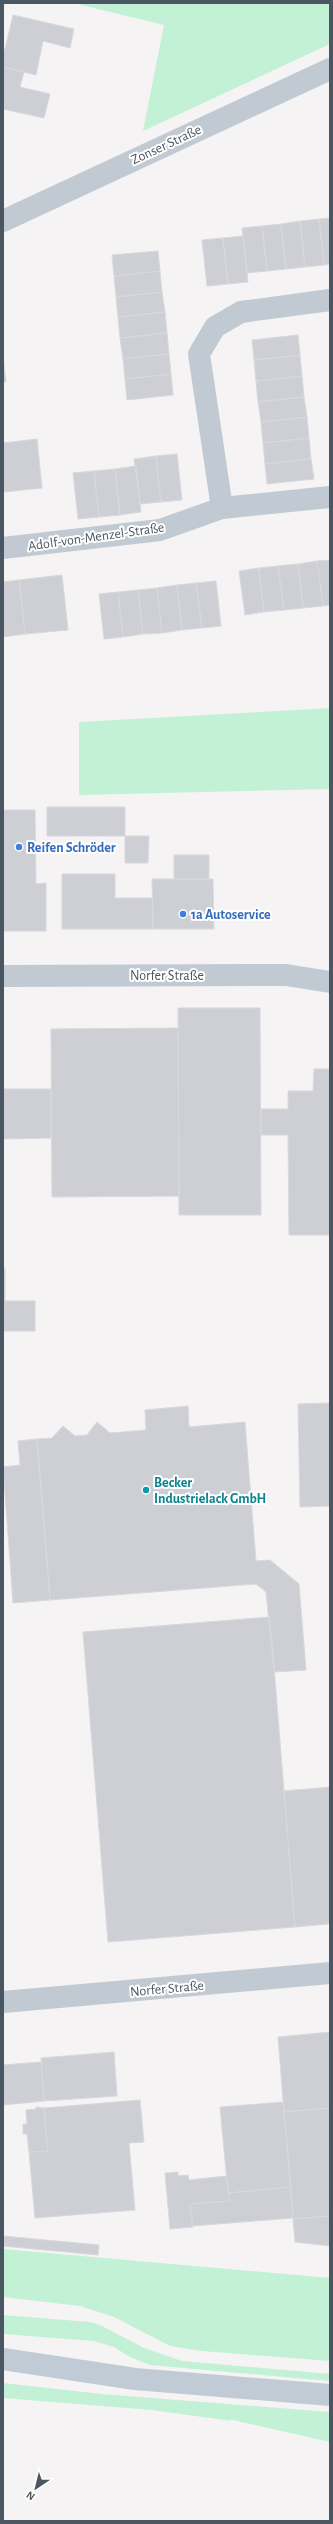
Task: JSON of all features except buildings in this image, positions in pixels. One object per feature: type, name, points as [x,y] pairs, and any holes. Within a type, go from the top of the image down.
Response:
[{"type":"main road","points":[[3,2359],[135,2379],[330,2395]]},
{"type":"street","name":"Zonser Straße","points":[[3,221],[330,69]]},
{"type":"street","points":[[222,508],[200,354],[215,327],[241,312],[330,300]]},
{"type":"street","name":"Adolf-von-Menzel-Straße","points":[[3,548],[160,530],[222,508],[330,497]]},
{"type":"street","name":"Norfer Straße","points":[[3,976],[286,974],[330,982]]},
{"type":"street","name":"Norfer Straße","points":[[3,2002],[330,1973]]},
{"type":"green space","points":[[80,3],[330,3],[330,44],[143,131],[164,25],[81,5]]},
{"type":"green space","points":[[330,708],[330,789],[79,795],[79,722]]},
{"type":"green space","points":[[3,2249],[330,2278],[330,2361],[202,2351],[170,2346],[114,2317],[80,2306],[3,2297]]},
{"type":"green space","points":[[3,2315],[90,2322],[100,2325],[144,2348],[182,2361],[330,2374],[330,2381],[150,2365],[130,2357],[114,2347],[94,2341],[3,2334]]},
{"type":"green space","points":[[3,2383],[102,2394],[330,2412],[330,2442],[229,2419],[232,2421],[152,2410],[3,2398]]},
{"type":"place","name":"Reifen Schröder","points":[[19,847]]},
{"type":"place","name":"1a Autoservice","points":[[183,914]]},
{"type":"place","name":"Becker Industrielack GmbH","points":[[146,1490]]}]
